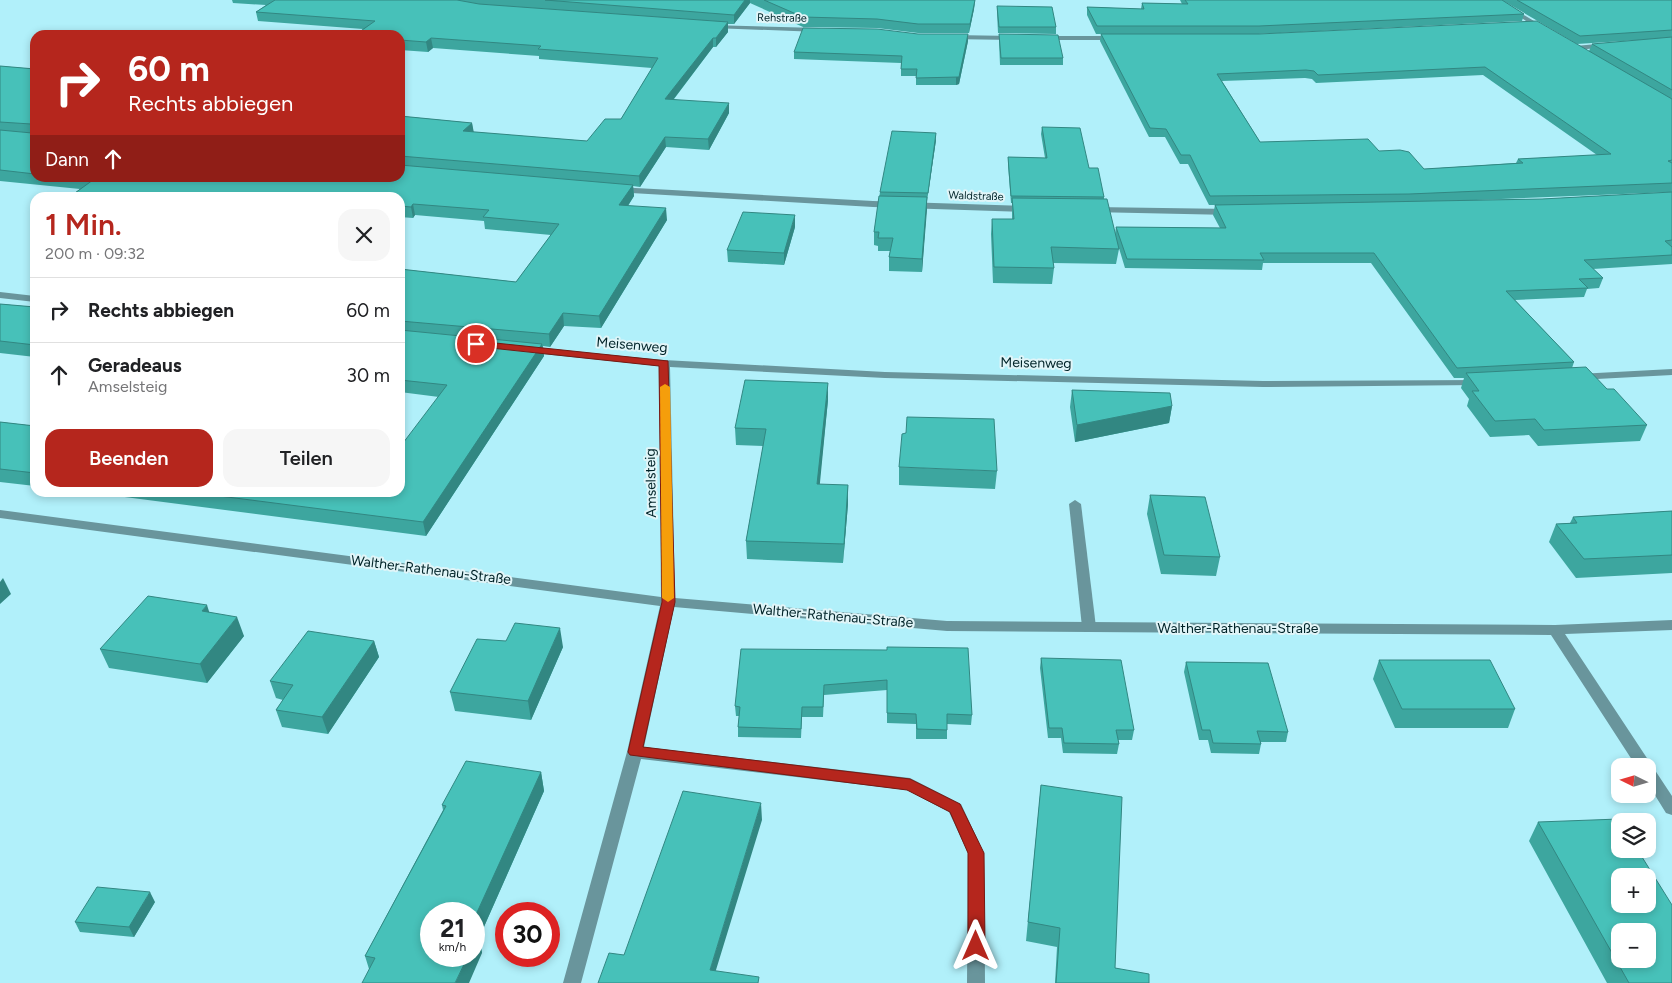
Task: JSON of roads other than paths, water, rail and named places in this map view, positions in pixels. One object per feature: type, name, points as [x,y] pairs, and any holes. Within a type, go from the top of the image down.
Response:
[{"type":"street","points":[[1494,0],[1552,34]]},
{"type":"street","points":[[1517,26],[1536,25]]},
{"type":"street","name":"Rehstraße","points":[[705,26],[832,30]]},
{"type":"street","points":[[947,37],[1024,38]]},
{"type":"street","points":[[1034,38],[1129,38]]},
{"type":"street","points":[[1568,43],[1592,57]]},
{"type":"street","points":[[1575,48],[1614,45]]},
{"type":"street","name":"Waldstraße","points":[[610,190],[873,204],[1040,209]]},
{"type":"street","points":[[1088,210],[1242,212]]},
{"type":"street","points":[[0,296],[30,299]]},
{"type":"street","name":"Meisenweg","points":[[518,349],[664,364],[885,374],[1233,383],[1491,381]]},
{"type":"street","name":"Amselsteig","points":[[572,983],[635,752],[668,602],[664,364]]},
{"type":"street","points":[[1568,377],[1672,372]]},
{"type":"street","points":[[1074,504],[1089,627]]},
{"type":"street","name":"Walther-Rathenau-Straße","points":[[0,514],[668,602],[947,626],[1555,630],[1672,624]]},
{"type":"street","points":[[1555,630],[1639,758]]},
{"type":"street","points":[[635,752],[910,784],[955,808],[976,853],[976,983]]},
{"type":"street","points":[[1656,785],[1672,810]]}]
